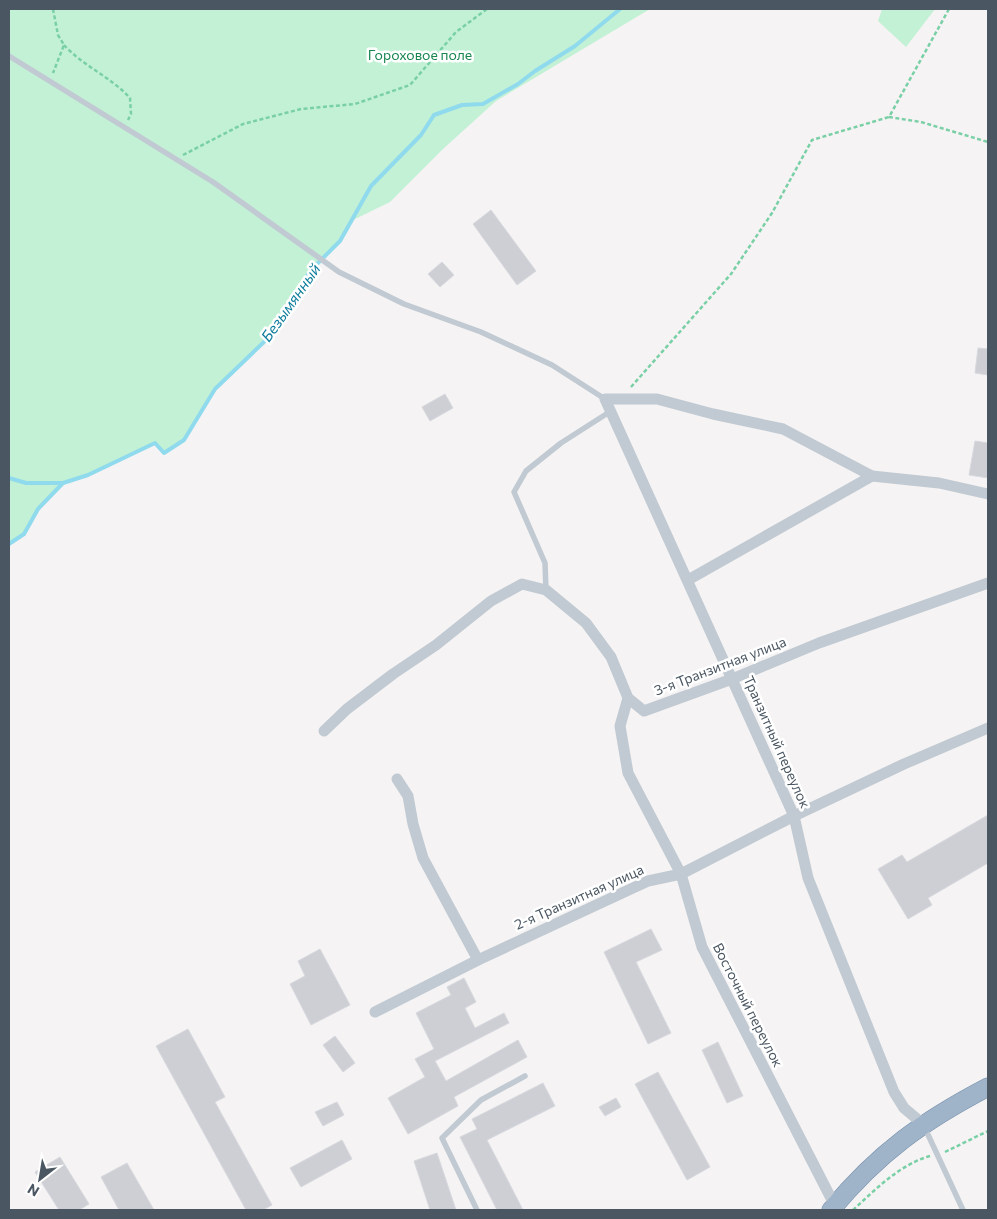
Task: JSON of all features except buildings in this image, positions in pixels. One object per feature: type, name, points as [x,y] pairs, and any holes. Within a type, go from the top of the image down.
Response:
[{"type":"highway","points":[[834,1209],[877,1160],[923,1124],[988,1088]]},
{"type":"street","points":[[605,399],[657,400],[713,414],[783,428],[872,476],[939,483],[988,494]]},
{"type":"street","name":"Транзитный переулок","points":[[605,399],[794,816],[808,878],[894,1092],[904,1108],[923,1124]]},
{"type":"street","points":[[688,580],[872,476]]},
{"type":"street","name":"3-я Транзитная улица","points":[[628,698],[644,711],[732,679],[819,643],[988,583]]},
{"type":"street","points":[[324,731],[347,708],[436,644],[491,601],[522,584],[546,590],[586,623],[611,656],[628,698]]},
{"type":"street","name":"Восточный переулок","points":[[628,698],[620,726],[628,773],[681,874],[702,947],[834,1209]]},
{"type":"street","name":"2-я Транзитная улица","points":[[375,1012],[478,960],[648,881],[681,874],[794,816],[904,764],[988,728]]},
{"type":"street","points":[[397,779],[408,796],[413,824],[423,858],[478,960]]},
{"type":"lane","points":[[9,56],[213,182],[338,272],[404,304],[481,332],[552,365],[605,399]]},
{"type":"lane","points":[[546,590],[546,563],[514,492],[526,470],[561,443],[611,411]]},
{"type":"lane","points":[[478,1210],[442,1138],[481,1100],[525,1076]]},
{"type":"lane","points":[[923,1124],[963,1210]]},
{"type":"path","points":[[53,9],[58,34],[64,45],[76,57],[103,75],[130,98],[132,114],[123,127]]},
{"type":"path","points":[[175,159],[243,124],[300,109],[355,104],[410,84],[456,32],[487,9]]},
{"type":"path","points":[[889,116],[949,9]]},
{"type":"path","points":[[50,80],[64,45]]},
{"type":"path","points":[[620,399],[732,274],[772,213],[812,140],[889,116],[922,122],[988,142]]},
{"type":"path","points":[[853,1210],[888,1178],[921,1159],[950,1150],[988,1131]]},
{"type":"green space","name":"Гороховое поле","points":[[9,9],[650,9],[496,101],[443,149],[390,202],[353,220],[340,241],[310,271],[288,309],[265,341],[215,389],[184,440],[164,453],[155,443],[88,475],[63,483],[38,509],[24,534],[9,544]]},
{"type":"green space","points":[[882,9],[935,9],[906,47],[878,21]]},
{"type":"waterway","name":"Безымянный","points":[[9,544],[24,534],[38,509],[63,483],[88,475],[155,443],[164,453],[184,440],[215,389],[265,341],[288,309],[310,271],[340,241],[371,186],[421,135],[434,115],[462,105],[483,104],[518,84],[575,46],[620,9]]},
{"type":"waterway","points":[[9,478],[26,483],[63,483]]}]
